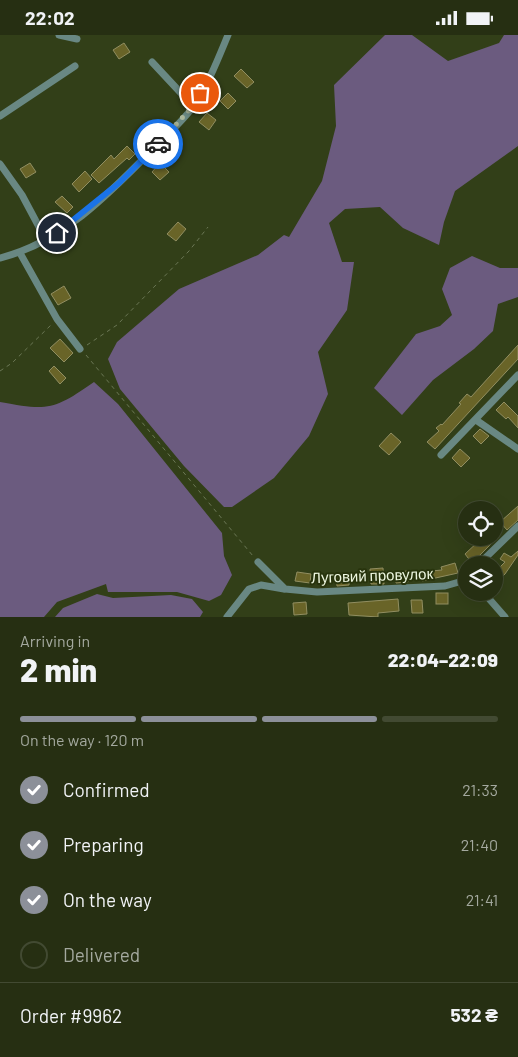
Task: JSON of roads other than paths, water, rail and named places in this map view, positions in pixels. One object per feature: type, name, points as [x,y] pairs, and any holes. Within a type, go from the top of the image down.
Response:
[{"type":"street","points":[[60,35],[77,39]]},
{"type":"street","points":[[0,258],[20,253],[46,240],[79,217],[119,183],[193,106],[214,68],[228,35]]},
{"type":"street","points":[[152,61],[193,106]]},
{"type":"street","points":[[0,116],[74,66]]},
{"type":"street","points":[[0,164],[22,195],[46,240]]},
{"type":"street","points":[[20,253],[57,319],[80,349]]},
{"type":"street","points":[[441,455],[518,375]]},
{"type":"street","points":[[476,420],[518,449]]},
{"type":"street","points":[[487,556],[518,526]]},
{"type":"street","points":[[258,562],[285,589]]},
{"type":"street","name":"Луговий провулок","points":[[227,617],[249,589],[261,585],[317,592],[445,586],[458,582]]},
{"type":"street","points":[[491,601],[505,617]]}]
